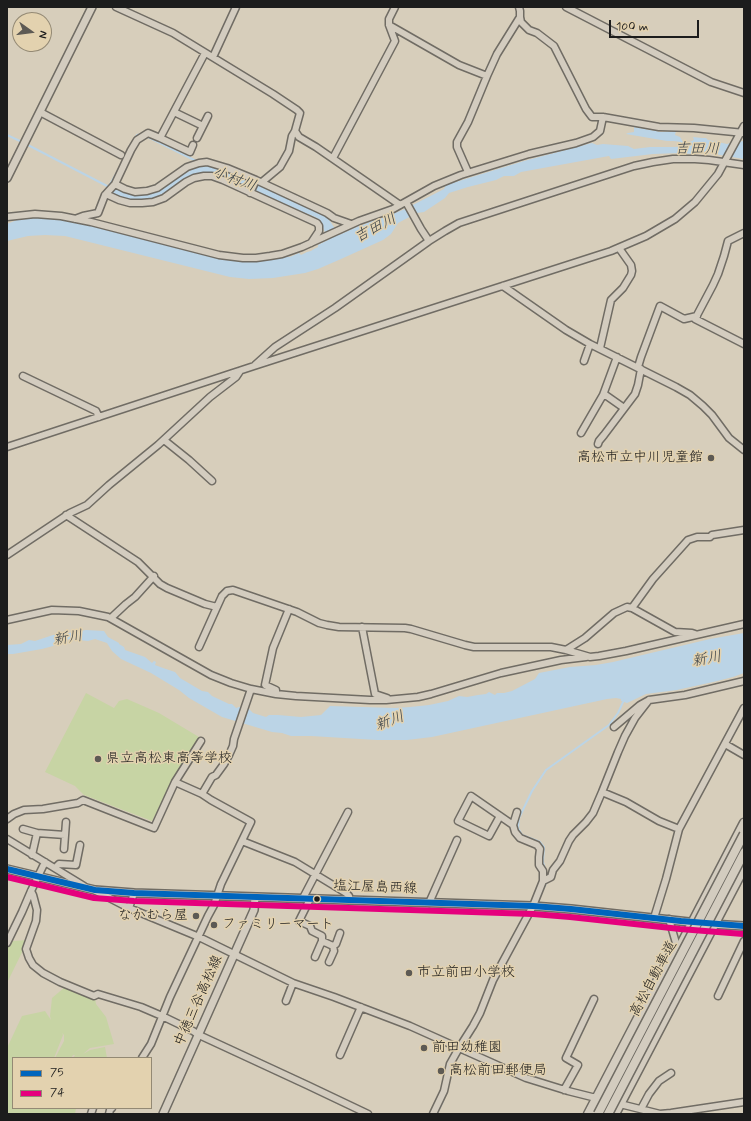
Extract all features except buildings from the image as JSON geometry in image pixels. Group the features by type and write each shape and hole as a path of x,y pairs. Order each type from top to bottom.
{"highway":[{"path":"594,1114 598,1098 693,922 744,823"},
{"name":"高松自動車道","path":"598,1114 744,834"},
{"name":"高松自動車道","path":"608,1114 744,853"},
{"path":"615,1114 744,868"},
{"path":"594,1114 621,1070"},
{"path":"611,1114 628,1076"}],"main road":[{"path":"7,178 92,7"},
{"name":"塩江屋島西線","path":"7,869 95,890 134,893 533,906 744,926"},
{"name":"中徳三谷高松線","path":"163,1114 254,910 255,897"}],"street":[{"path":"116,7 173,33 300,113 292,136 290,151 280,167 259,181 250,193"},
{"path":"213,57 236,7"},
{"path":"333,158 395,41 389,26 389,19 395,7"},
{"path":"7,447 611,251 646,236 675,219 695,202 709,187 726,162 742,132 659,127 603,117 592,117 586,109 554,46 537,33 529,30 521,22 518,7"},
{"path":"566,7 711,82 744,93"},
{"path":"468,172 457,147 457,142 468,122 497,54 520,17"},
{"path":"389,26 459,65 487,76"},
{"path":"160,138 205,53"},
{"path":"40,112 122,155"},
{"path":"174,112 203,126"},
{"path":"197,138 208,116"},
{"path":"7,217 35,214 75,219 203,252 230,257 256,258 270,256 293,251 324,238 359,221 403,204 444,182 468,172 593,137 600,131 603,117"},
{"path":"295,131 299,137 403,204 429,241"},
{"path":"75,219 98,213 106,194 114,185 137,140 148,133 190,152 193,145"},
{"path":"254,366 275,347 342,304 429,241 459,223 634,166 653,162 672,159 695,159 726,162 744,166"},
{"path":"114,185 135,192 147,191 157,188 187,167 207,162 227,168 259,181 327,213 349,226"},
{"path":"106,194 119,200 142,204 164,198 194,178 212,176 317,223 319,226 319,231 311,243"},
{"path":"744,233 728,241 718,274 695,319 744,344"},
{"path":"600,348 608,316 609,304 623,288 632,271 631,266 619,248"},
{"path":"503,286 566,330 590,344 690,395 712,415 729,438 744,450"},
{"path":"598,444 635,394 638,385 641,356 660,306 684,319 697,316"},
{"path":"584,361 590,344"},
{"path":"581,433 604,394 617,357"},
{"path":"7,555 66,515 87,505 236,377 240,371"},
{"path":"23,376 96,411 99,417"},
{"path":"604,394 624,408"},
{"path":"164,440 212,481"},
{"path":"66,515 138,562 154,576 160,584 205,604 217,607"},
{"path":"632,608 653,579 688,540 744,530"},
{"path":"111,618 135,597 154,576"},
{"path":"199,647 222,596 227,591 233,590 289,609 319,623 327,625 339,627 411,629 474,647 551,647 590,657"},
{"path":"566,650 585,638 614,614 627,607 632,608 675,632 692,633 697,635"},
{"path":"276,694 276,690 265,685 273,648 289,609"},
{"path":"7,620 52,610 79,611 98,614 111,618 211,675 231,683 276,694 349,699 392,699 431,694 500,673 561,660 599,656 626,651 744,624"},
{"path":"362,627 375,694 392,699"},
{"path":"614,727 644,702 649,700 685,695 744,681"},
{"path":"202,794 212,778 224,764 233,746 251,689"},
{"path":"543,881 551,877 553,870 560,861 569,841 593,813 625,736 635,718 649,700"},
{"path":"654,918 679,829 741,717 744,708"},
{"path":"7,819 24,810 43,809 78,803 83,800 154,828 175,782 201,740"},
{"path":"725,744 744,755"},
{"path":"143,1057 151,1044 170,998 214,905 221,884 251,822 202,794 175,782"},
{"path":"602,792 626,802 659,821 679,829"},
{"path":"500,816 489,836 458,821 471,796 500,816 513,825"},
{"path":"315,957 322,941 322,936 312,931 310,926 299,921 306,898 316,874 348,812"},
{"path":"433,1114 444,1091 450,1064 474,1026 493,980 533,906 543,881 543,871 539,865 540,849 537,845 520,838 515,832 513,825 518,812"},
{"path":"64,849 66,822"},
{"path":"23,829 65,835"},
{"path":"32,855 37,832"},
{"path":"7,839 87,888"},
{"path":"429,902 457,840"},
{"path":"242,841 295,862 346,893 349,896 349,900"},
{"path":"55,868 59,864 76,865 80,845"},
{"path":"7,943 45,862"},
{"path":"31,890 37,910 36,921 26,949 28,958 33,965 43,973 60,982 94,996 98,994 134,1005 162,1016 199,1035 307,1084 368,1114"},
{"path":"95,890 129,908 198,937 293,982 410,1026 526,1078 564,1090 661,1114 744,1102"},
{"path":"129,908 134,893"},
{"path":"587,1114 598,1098 676,943 669,920"},
{"path":"329,962 334,950 333,946 336,944 340,933"},
{"path":"322,941 333,946"},
{"path":"718,996 744,941"},
{"path":"286,1001 293,982"},
{"path":"564,1090 578,1065 566,1058 594,999"},
{"path":"340,1055 361,1007"},
{"path":"641,1109 659,1080 671,1074"}],"green space":[{"path":"86,693 114,708 119,701 127,699 159,713 199,737 175,777 152,821 84,795 75,786 45,772"},
{"path":"28,940 7,983 7,947 13,941"},
{"path":"65,987 95,998 96,1004 106,1017 114,1044 90,1048 83,1054 90,1050 105,1047 107,1057 74,1057 75,1055 73,1055 72,1057 56,1057 64,1041 64,1035 62,1033 63,1035 54,1057 12,1057 12,1109 76,1109 75,1114 7,1114 7,1048 22,1016 45,1011 51,1020 52,998"}],"water":[{"name":"吉田川","path":"634,127 661,132 676,131 675,135 680,137 683,142 687,143 694,140 693,137 706,138 708,140 727,144 744,141 744,159 720,155 708,151 694,154 653,154 611,159 609,156 521,172 514,176 504,176 496,180 449,193 445,198 424,212 417,213 398,223 391,234 383,240 341,259 305,273 273,278 249,279 230,277 65,236 28,236 7,241 7,224 17,220 48,218 84,223 222,258 240,260 272,259 285,256 290,257 299,253 301,255 311,251 318,247 318,245 328,240 320,220 214,173 207,172 186,177 166,192 151,199 133,200 121,197 111,192 106,187 108,185 132,194 148,195 160,190 195,168 205,166 215,167 322,214 328,218 339,235 405,209 444,189 446,185 524,161 592,143 597,145 628,146 634,149 650,147 677,147 680,145 681,142 626,134 634,132"},
{"name":"新川","path":"86,630 104,631 108,637 119,643 125,650 145,657 152,663 154,661 156,662 155,665 175,672 180,678 202,691 208,692 212,696 232,704 236,708 239,707 249,709 253,713 266,717 269,715 301,717 321,715 330,706 410,707 448,701 459,696 467,697 486,694 489,692 495,695 497,693 512,691 535,679 539,673 570,667 613,662 710,639 744,633 744,673 677,690 646,694 627,703 616,698 607,699 432,737 407,740 377,740 291,736 222,717 189,698 151,673 121,659 112,651 107,643 95,639 88,641 70,639 42,649 7,654 7,645 21,644 29,640 35,641 53,635"}],"waterway":[{"path":"129,147 137,135 142,134 196,161"},
{"name":"小村川","path":"7,135 22,142"},
{"name":"小村川","path":"26,144 109,187"},
{"path":"109,186 120,167"},
{"path":"547,877 543,862 544,847 540,842 522,835 518,828 519,818 532,791 546,770 609,725 618,713 624,700"},
{"path":"539,898 547,881"},
{"path":"437,1113 443,1101"}],"transit line":[{"name":"75","path":"7,869 95,890 134,893 533,906 744,926"},
{"name":"74","path":"7,877 94,898 134,901 533,914 743,934"}],"place":[{"name":"高松市立中川児童館","path":"711,458"},
{"name":"県立高松東高等学校","path":"98,759"},
{"name":"なかむら屋","path":"196,916"},
{"name":"ファミリーマート","path":"214,925"},
{"name":"市立前田小学校","path":"409,973"},
{"name":"前田幼稚園","path":"424,1048"},
{"name":"高松前田郵便局","path":"441,1071"}]}
